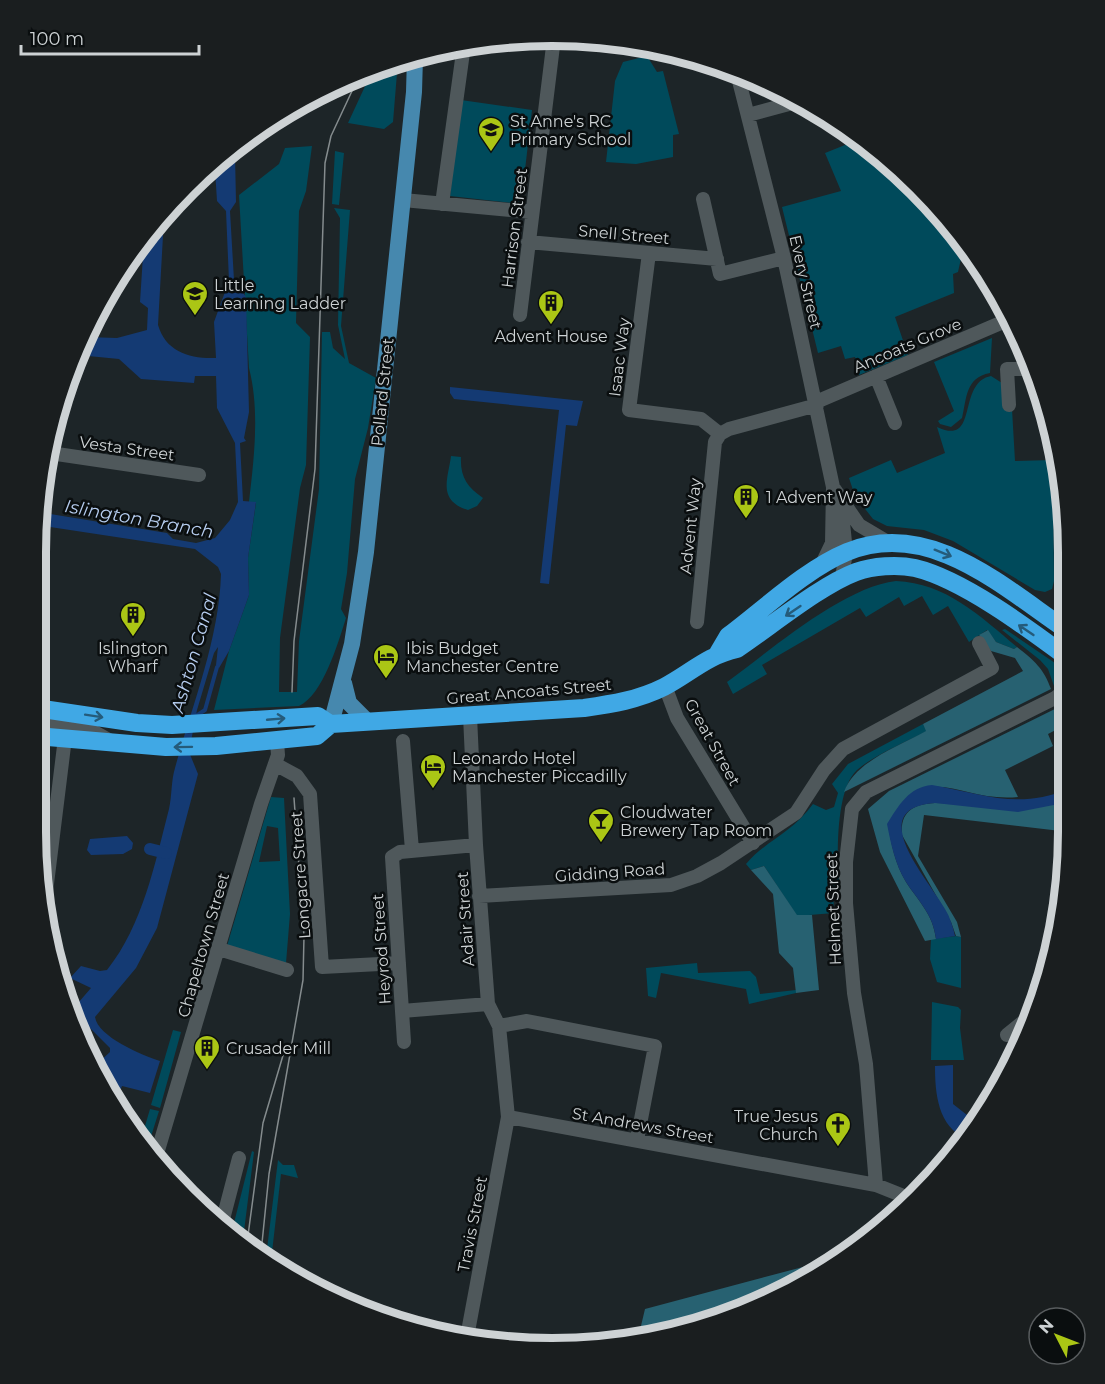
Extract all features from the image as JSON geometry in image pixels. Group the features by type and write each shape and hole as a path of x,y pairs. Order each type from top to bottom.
{"highway":[{"name":"Great Ancoats Street","path":"718,653 728,636 821,566 839,547 886,541 913,542 945,553 970,566 1058,624"},
{"path":"839,547 868,569"},
{"name":"Great Ancoats Street","path":"46,709 137,723 172,725 219,724 318,716 330,724 607,705 643,696 665,686 718,653 737,649 842,578 868,569 898,566 929,573 991,606 1058,650"},
{"name":"Great Ancoats Street","path":"46,737 150,746 216,746 277,742 318,736 330,724"}],"main road":[{"name":"Pollard Street","path":"330,724 352,644 366,552 382,381 403,200 414,66"},
{"path":"343,679 349,703 368,722"}],"street":[{"name":"Harrison Street","path":"520,315 553,46"},
{"path":"442,204 463,55"},
{"name":"Every Street","path":"739,82 784,258 837,493 842,578"},
{"path":"748,115 787,104"},
{"path":"703,199 720,274 784,258"},
{"path":"403,200 532,212"},
{"name":"Snell Street","path":"528,242 717,259"},
{"name":"Isaac Way","path":"649,254 629,410 701,419 720,434"},
{"name":"Ancoats Grove","path":"816,404 1002,322"},
{"path":"1009,405 1007,369 1024,369"},
{"path":"876,376 896,423"},
{"path":"720,434 729,429 816,404"},
{"name":"Advent Way","path":"697,622 716,442 720,434"},
{"name":"Vesta Street","path":"56,454 199,475"},
{"path":"837,493 859,525 886,541"},
{"name":"Gidding Road","path":"479,896 671,885 697,876 753,843 796,813 827,765 843,749 998,665 979,643"},
{"name":"Great Street","path":"665,686 677,718 753,843"},
{"name":"Helmet Street","path":"876,1185 867,1075 854,993 846,903 848,835 852,809 866,792 1058,696"},
{"name":"Adair Street","path":"470,716 479,896 488,1004 499,1026 508,1117"},
{"path":"46,725 91,730 113,743"},
{"path":"403,741 412,850 476,845"},
{"name":"Chapeltown Street","path":"158,1148 201,986 219,949 278,755 277,742"},
{"path":"49,871 64,746"},
{"name":"Longacre Street","path":"275,764 297,776 310,794 322,967 399,963"},
{"name":"Heyrod Street","path":"404,1042 391,861 393,855 412,850"},
{"path":"219,949 287,970"},
{"path":"402,1011 488,1004"},
{"path":"499,1026 527,1021 655,1046 637,1140"},
{"name":"St Andrews Street","path":"508,1117 876,1185 903,1196"},
{"name":"Travis Street","path":"468,1330 508,1117"},
{"path":"224,1216 239,1158"}],"shaded area":[{"path":"647,56 657,72 663,71 679,134 673,135 673,157 636,164 606,162 615,81 623,62"},
{"path":"397,71 393,122 384,129 348,123 367,82"},
{"path":"461,100 532,110 521,204 450,196"},
{"path":"850,143 861,151 910,195 962,255 958,272 953,274 954,293 895,317 908,355 859,375 855,357 845,359 841,346 818,353 782,207 841,191 825,153"},
{"path":"312,146 306,191 299,211 296,323 310,337 306,465 300,488 280,638 279,692 297,692 299,641 319,489 322,332 330,332 333,348 345,359 338,325 340,218 334,208 350,210 341,326 349,363 376,378 368,428 355,479 347,573 341,609 346,618 322,680 308,700 299,706 214,710 229,651 249,595 248,558 256,503 249,502 255,418 249,368 239,195 279,164 285,148"},
{"path":"335,151 344,153 339,205 332,204"},
{"path":"992,338 990,373 976,379 971,384 962,418 951,427 940,424 938,421 954,411 934,362"},
{"path":"991,376 1002,383 1003,409 1012,409 1015,461 1050,460 1053,481 1054,581 1052,589 1045,592 1035,590 953,541 924,530 887,526 873,519 855,496 849,478 891,460 897,473 945,453 937,427 950,431 959,428 964,421 974,390 980,381"},
{"path":"451,456 461,457 463,476 473,490 483,498 477,506 468,510 458,506 448,495 447,481"},
{"path":"896,581 914,583 947,595 976,613 1017,647 1014,649 996,642 987,630 969,642 948,606 933,615 922,596 904,606 899,597 866,617 860,608 762,665 767,674 733,694 727,682 808,622 853,595"},
{"path":"1005,629 1055,663 1058,669 1058,680 1054,686 1048,669 1040,660 1002,630"},
{"path":"988,630 996,642 1014,649 1017,647 1033,661 1042,670 1051,689 844,792 850,781 867,763 926,731 923,724 1023,671 1015,658 991,651 979,635"},
{"path":"1058,707 1058,729 1048,734 1053,746 1005,770 1018,797 997,797 945,787 931,787 917,792 903,804 888,824 899,868 929,915 936,939 925,941 880,852 868,809 889,791"},
{"path":"923,724 927,731 872,759 857,770 850,780 841,808 839,887 833,888 834,913 797,916 764,866 751,870 746,864 753,856 788,830 813,804 826,810 834,807 838,793 832,784 848,764"},
{"path":"271,797 284,798 290,914 286,963 227,946","holes":["267,826 278,828 280,861 259,862"]},
{"path":"935,803 1058,805 1058,831 924,815 918,856 957,922 961,937 956,936 951,922 902,835 903,820 910,811 920,805"},
{"path":"764,866 797,915 812,915 819,990 796,993 793,968 779,953 773,894 751,870"},
{"path":"961,937 961,988 937,982 930,959 931,939"},
{"path":"697,963 698,973 750,971 756,977 760,994 796,990 796,993 749,1004 746,989 661,973 656,998 648,996 646,968"},
{"path":"932,1002 958,1007 961,1010 960,1028 964,1060 931,1060"},
{"path":"173,1030 181,1032 160,1108 151,1105"},
{"path":"150,1109 159,1111 150,1139 140,1125 145,1126"},
{"path":"252,1151 254,1152 244,1233 234,1224"},
{"path":"278,1160 283,1165 294,1165 298,1178 281,1174 272,1253 267,1249"},
{"path":"814,1264 776,1285 730,1305 640,1330 645,1309"}],"water":[{"path":"235,158 236,202 230,211 234,280 246,297 249,412 244,438 246,441 240,443 243,501 256,502 248,558 249,595 229,651 219,668 216,665 218,647 214,653 197,710 189,752 198,774 157,928 136,968 95,1017 98,1024 112,1038 132,1050 160,1061 150,1093 122,1086 119,1093 102,1060 110,1052 110,1048 85,1025 77,1004 91,988 70,978 81,966 100,971 107,970 139,914 169,809 174,773 210,648 221,574 218,567 195,549 48,527 48,514 167,533 173,539 196,543 215,538 230,520 238,502 235,443 217,408 216,376 195,376 194,383 141,379 119,359 86,356 95,337 117,338 147,330 148,308 140,302 143,255 163,229 158,325 167,342 180,352 197,357 216,358 214,322 229,281 226,211 217,201 215,175"},
{"path":"450,387 583,401 577,426 566,425 549,584 540,583 559,410 454,399 450,393"},
{"path":"932,785 984,796 1017,799 1058,792 1058,804 1018,812 935,803 914,808 904,818 902,831 907,847 947,912 955,936 936,939 929,915 899,868 887,824 905,798 924,786"},
{"path":"127,836 133,843 132,849 123,854 91,855 87,850 90,839"},
{"path":"953,1065 953,1104 970,1117 958,1134 949,1126 940,1108 935,1066"}],"waterway":[{"name":"Ashton Canal","path":"196,716 205,710 217,667"},
{"path":"150,849 166,853"}],"tram line":[{"path":"292,692 294,641 315,469 325,163 331,136 354,88"},
{"path":"262,1245 269,1174 303,980 304,936 294,798"},
{"path":"248,1236 263,1123 284,1052"}],"place":[{"name":"St Anne's RC Primary School","path":"491,153"},
{"name":"Little Learning Ladder","path":"195,317"},
{"name":"Advent House","path":"551,326"},
{"name":"1 Advent Way","path":"746,520"},
{"name":"Islington Wharf","path":"133,638"},
{"name":"Ibis Budget Manchester Centre","path":"386,680"},
{"name":"Leonardo Hotel Manchester Piccadilly","path":"433,790"},
{"name":"Cloudwater Brewery Tap Room","path":"601,844"},
{"name":"Crusader Mill","path":"207,1071"},
{"name":"True Jesus Church","path":"838,1148"}],"water label":[{"name":"Islington Branch","path":"139,519"}]}
